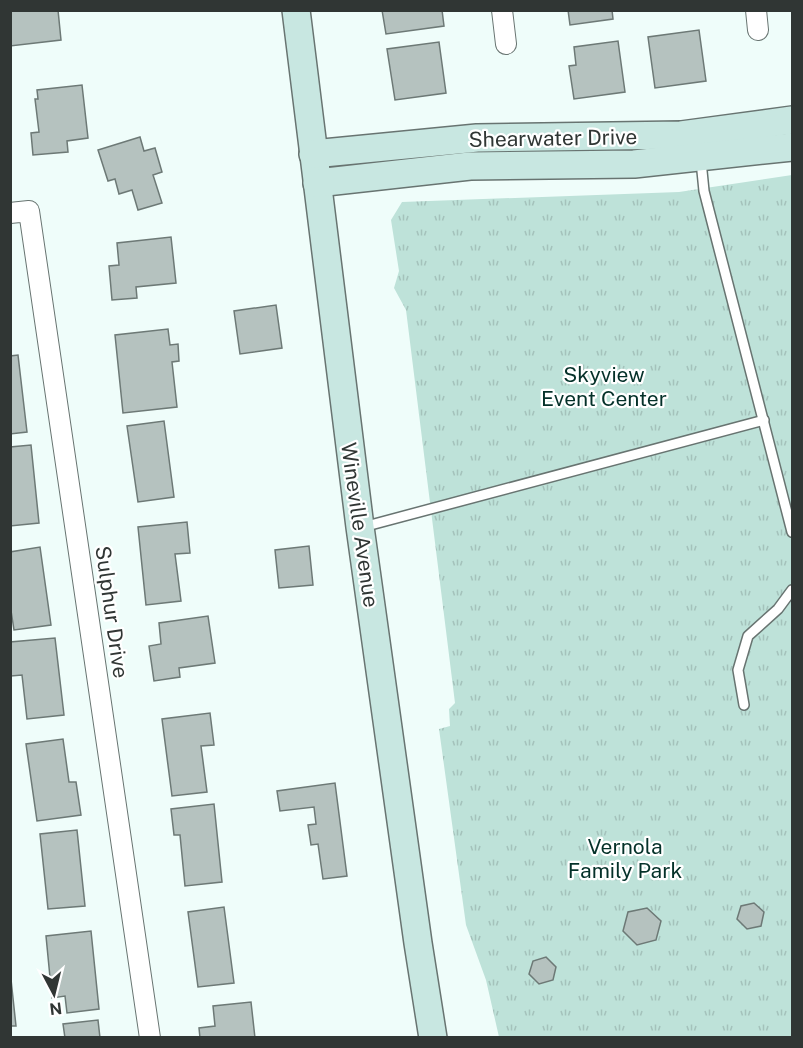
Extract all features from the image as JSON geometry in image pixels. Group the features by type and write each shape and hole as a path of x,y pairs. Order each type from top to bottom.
{"main road":[{"name":"Wineville Avenue","path":"296,10 360,527 414,921 433,1038"},
{"name":"Shearwater Drive","path":"313,154 477,138 681,135 792,120"},
{"name":"Shearwater Drive","path":"317,183 470,166 634,165 792,147"}],"street":[{"path":"502,10 506,44"},
{"path":"756,10 758,30"},
{"name":"Sulphur Drive","path":"10,213 29,211 150,1038"}],"lane":[{"path":"700,158 704,191 792,532"},
{"path":"360,527 764,420"},
{"path":"744,705 738,670 748,636 778,609 792,590"}],"green space":[{"name":"Skyview Event Center","path":"792,175 792,1037 499,1037 486,980 466,925 439,729 450,726 449,709 455,703 406,310 394,288 399,271 391,220 402,202 679,192"}],"building":[{"path":"10,10 58,10 61,40 10,46"},
{"path":"382,10 442,10 444,26 386,34"},
{"path":"568,10 612,10 613,19 570,25"},
{"path":"699,30 706,81 655,88 648,37"},
{"path":"618,41 625,92 574,99 569,66 576,65 574,47"},
{"path":"439,42 446,93 395,100 387,49"},
{"path":"82,85 88,138 67,141 68,152 33,155 31,133 39,132 35,99 38,99 37,90"},
{"path":"140,137 144,151 155,148 162,172 153,175 162,203 138,210 132,190 119,194 115,179 108,181 98,150"},
{"path":"171,237 176,283 136,287 137,298 112,300 109,266 119,265 117,243"},
{"path":"276,305 282,348 240,354 234,311"},
{"path":"168,329 170,345 178,344 179,361 172,362 177,407 123,413 115,335"},
{"path":"18,355 27,432 10,434 10,356"},
{"path":"164,421 174,497 138,502 127,426"},
{"path":"31,445 39,523 10,526 10,447"},
{"path":"187,522 190,553 175,554 181,601 146,605 138,527"},
{"path":"309,546 313,585 279,588 275,550"},
{"path":"40,547 51,625 14,630 10,604 10,552"},
{"path":"208,616 215,663 179,668 180,677 154,681 149,646 161,644 159,623"},
{"path":"55,638 64,715 27,719 22,675 11,676 10,642"},
{"path":"210,713 214,745 201,746 207,792 172,796 162,719"},
{"path":"63,739 69,782 76,782 81,815 37,821 26,744"},
{"path":"335,783 347,876 323,879 318,844 311,845 308,825 316,824 314,807 280,811 277,791"},
{"path":"214,804 222,882 185,886 180,835 174,835 171,809"},
{"path":"77,830 85,906 48,909 40,834"},
{"path":"754,903 764,912 761,926 747,929 737,919 741,906"},
{"path":"224,907 234,983 198,987 188,912"},
{"path":"647,908 661,921 656,940 637,945 623,931 628,912"},
{"path":"91,931 99,1009 67,1013 65,996 52,998 46,936"},
{"path":"546,957 556,967 553,980 539,984 529,974 533,961"},
{"path":"10,970 16,1026 10,1026"},
{"path":"251,1002 255,1038 200,1038 199,1028 215,1026 213,1006"},
{"path":"98,1020 100,1038 65,1038 63,1024"}],"park label":[{"name":"Vernola Family Park","path":"625,858"}]}
